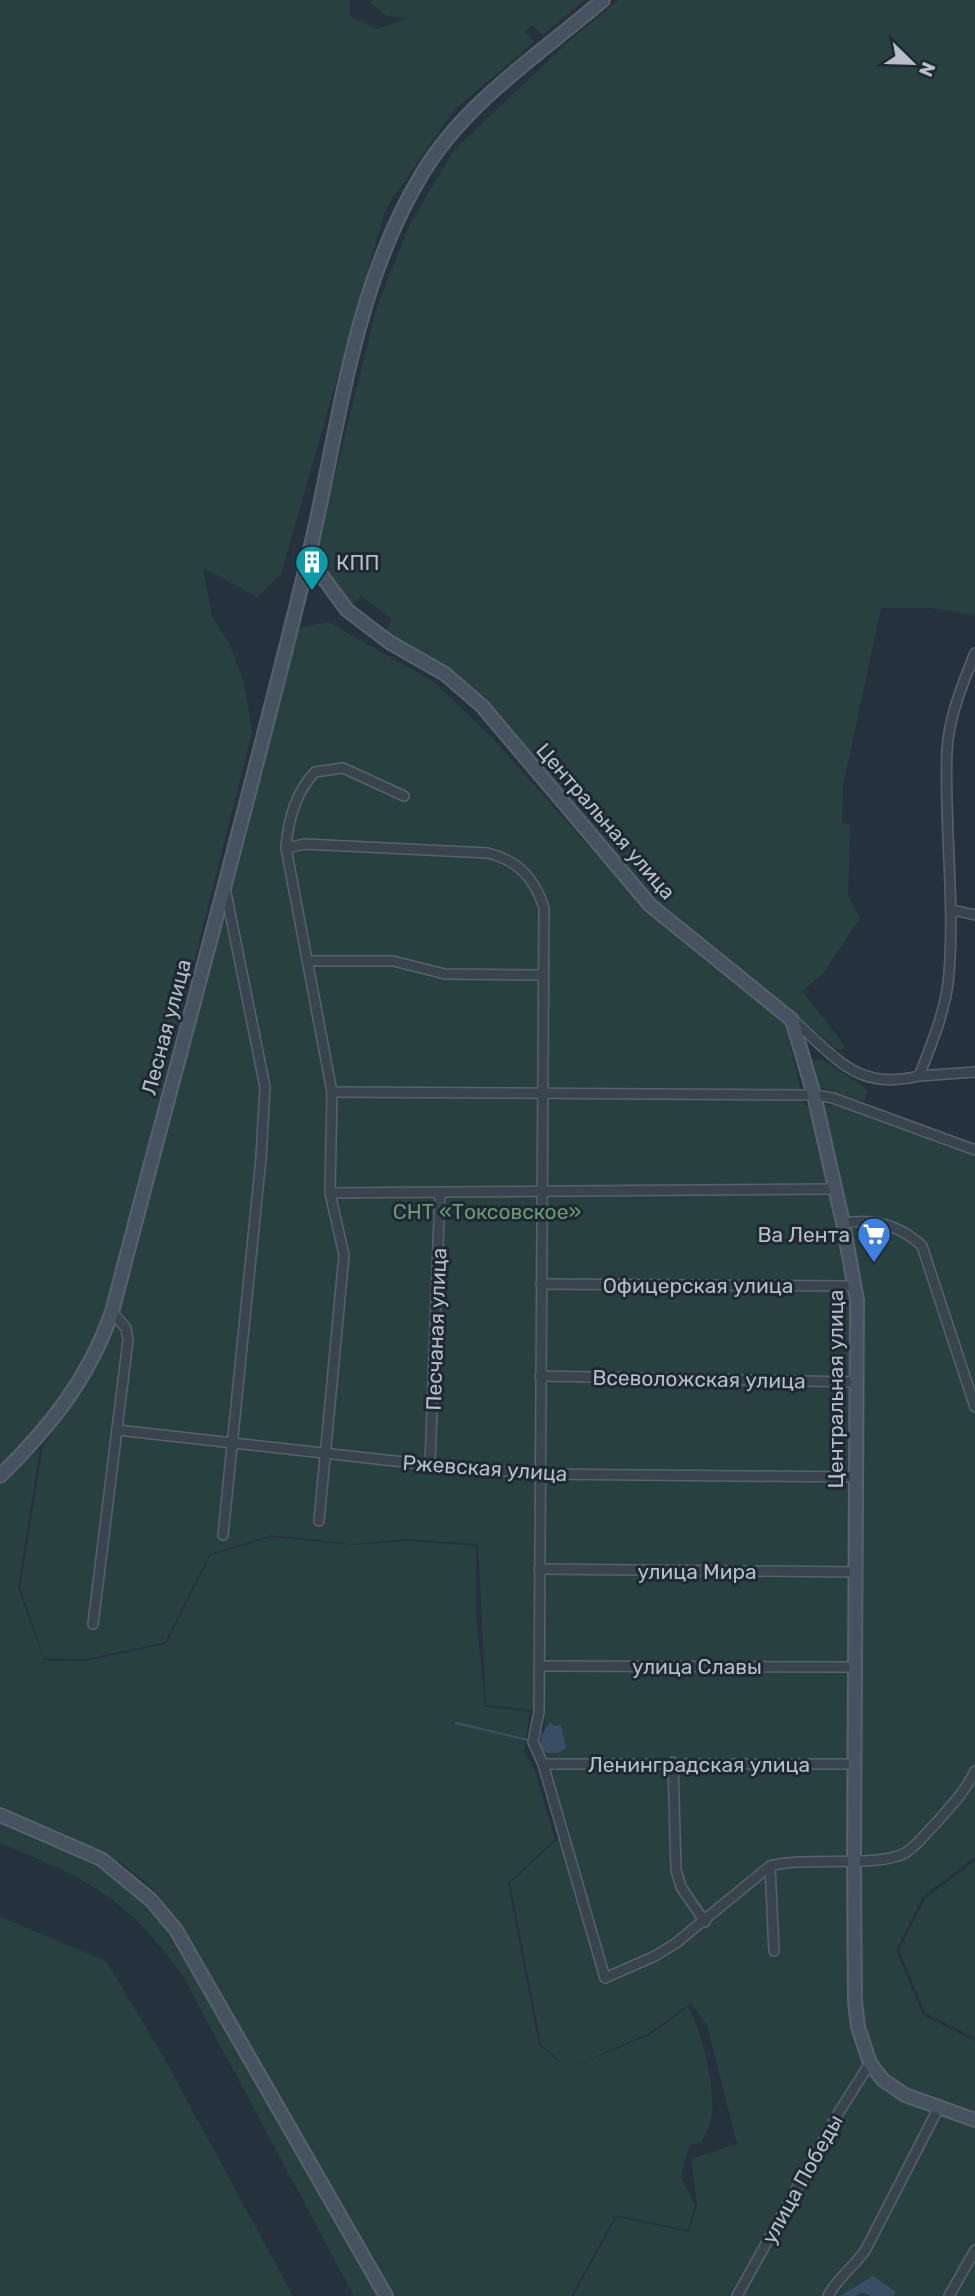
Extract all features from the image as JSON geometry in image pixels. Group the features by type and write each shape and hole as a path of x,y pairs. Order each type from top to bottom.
{"street":[{"name":"Лесная улица","path":"0,1476 62,1409 100,1346 112,1312 308,557 336,426 373,282 394,225 423,172 460,123 603,0"},
{"name":"Центральная улица","path":"308,557 347,610 388,642 445,674 482,706 650,905 792,1020 814,1095 855,1286 857,1382 854,1860 855,2001 858,2027 870,2063 883,2080 905,2095 975,2120"},
{"path":"919,1076 940,1023 949,977 952,910 947,748 957,698 975,654"},
{"path":"319,1521 345,1273 344,1255 330,1193 332,1092 286,848 303,784 315,772 344,768 404,796"},
{"path":"286,848 305,844 488,853 507,858 520,867 538,888 544,908 539,1712 533,1742 543,1764 605,1978 655,1956 705,1922 770,1866 784,1862 854,1860 903,1854 967,1788 975,1771"},
{"path":"223,1535 261,1157 265,1087 224,884"},
{"path":"952,910 975,915"},
{"path":"307,961 393,961 445,974 543,975"},
{"path":"792,1020 866,1078 891,1082 919,1076 975,1072"},
{"path":"332,1092 814,1095 833,1098 975,1150"},
{"path":"330,1193 835,1189"},
{"name":"Песчаная улица","path":"430,1465 440,1192"},
{"path":"843,1223 875,1222 895,1227 909,1234 922,1246 975,1407"},
{"name":"Офицерская улица","path":"541,1284 855,1286"},
{"path":"93,1624 128,1340 126,1328 112,1312"},
{"name":"Всеволожская улица","path":"540,1376 857,1382"},
{"name":"Ржевская улица","path":"117,1430 430,1465 540,1474 855,1477"},
{"name":"улица Мира","path":"539,1570 855,1572"},
{"name":"улица Славы","path":"539,1666 855,1667"},
{"path":"673,1762 676,1870 681,1887 705,1922"},
{"name":"Ленинградская улица","path":"543,1764 673,1762 855,1765"},
{"path":"0,1815 101,1859 151,1900 176,1930 386,2296"},
{"path":"770,1866 774,1951"},
{"name":"улица Победы","path":"737,2296 839,2112 870,2063"},
{"path":"828,2296 834,2284 855,2266 866,2249 938,2109"},
{"path":"949,2296 975,2250"}],"green space":[{"path":"0,0 350,0 350,16 377,29 409,18 387,16 370,3 372,0 585,0 543,35 531,25 525,32 534,42 453,111 386,208 281,574 258,597 203,568 212,616 229,643 244,682 252,733 106,1309 86,1354 49,1414 0,1468"},
{"path":"618,0 975,0 975,615 930,608 881,608 843,786 842,822 850,824 848,895 860,918 822,975 802,991 846,1047 839,1051 640,885 484,700 449,669 402,643 386,630 392,619 361,596 352,607 337,591 316,550 377,306 410,224 454,150 566,44"},
{"name":"СНТ «Токсовское»","path":"328,622 434,682 492,738 630,892 777,1013 786,1026 804,1105 835,1105 975,1157 975,1857 923,1896 896,1950 923,2015 975,2041 975,2296 573,2296 617,2217 689,2232 697,2204 691,2159 737,2144 707,2025 691,2003 647,2034 567,2069 648,2036 688,2007 707,2062 712,2108 711,2120 702,2141 689,2146 681,2177 695,2205 688,2230 616,2215 571,2296 394,2296 202,1959 158,1894 125,1865 0,1808 0,1484 40,1448 18,1588 44,1660 86,1661 166,1644 211,1555 272,1537 353,1545 408,1541 476,1546 476,1612 485,1707 530,1712 524,1751 535,1771 555,1839 508,1883 539,2045 565,2066 541,2044 510,1883 569,1829 543,1752 545,1711 486,1705 478,1544 407,1539 353,1544 272,1535 210,1554 165,1642 86,1659 44,1658 20,1587 43,1447 98,1358 296,629"},
{"path":"822,1059 868,1090 864,1101 814,1086 809,1061"},
{"path":"0,1824 99,1867 131,1889 163,1926 291,2140 377,2296 354,2296 183,1976 162,1949 123,1908 103,1893 57,1868 0,1843"},
{"path":"975,1861 975,2038 925,2013 899,1950 925,1899"},
{"path":"0,1917 106,1961 163,2056 293,2296 0,2296"}],"water":[{"path":"550,1722 554,1726 561,1725 566,1748 558,1753 547,1753 541,1748 541,1736"},
{"path":"873,2276 896,2292 893,2296 871,2296 861,2292 856,2296 840,2296"}],"waterway":[{"path":"456,1723 541,1743"}],"place":[{"name":"КПП","path":"312,592"},
{"name":"Ва Лента","path":"874,1264"}]}
